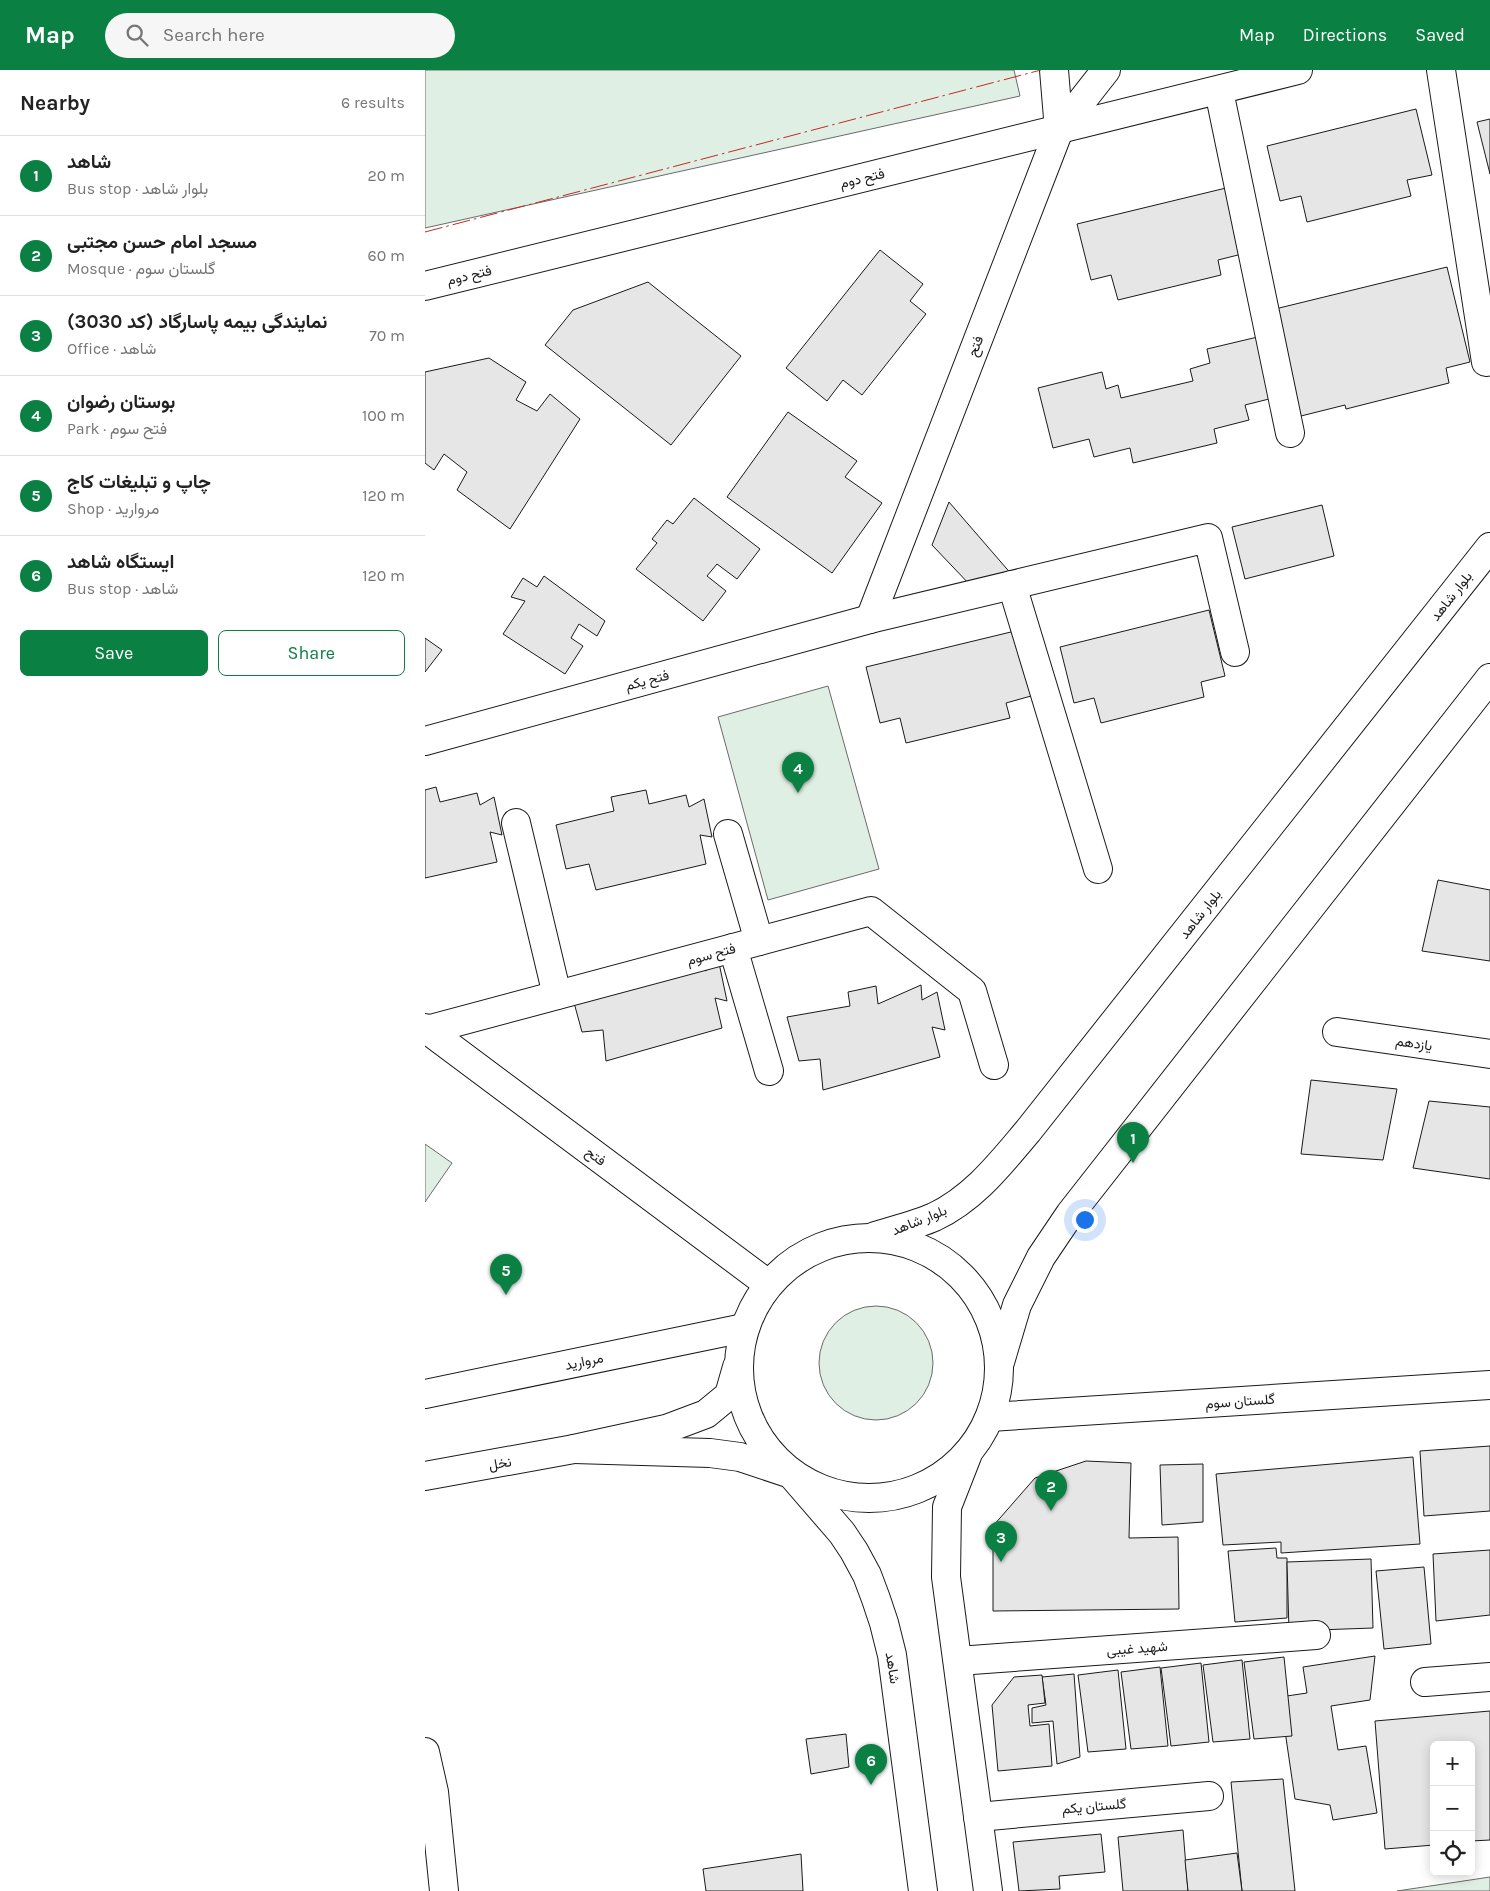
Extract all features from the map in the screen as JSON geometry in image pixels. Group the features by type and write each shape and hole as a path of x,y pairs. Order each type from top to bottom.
{"street":[{"name":"فتح","path":"870,619 1059,130 1054,70"},
{"path":"1059,130 1106,70"},
{"name":"فتح دوم","path":"425,286 1298,70"},
{"path":"1441,70 1487,362"},
{"path":"1219,91 1290,433"},
{"name":"فتح یکم","path":"425,741 870,619 1207,538 1235,652"},
{"name":"بلوار شاهد","path":"875,1236 933,1217 958,1203 981,1185 1041,1116 1490,547"},
{"path":"1012,586 1097,870"},
{"path":"575,1449 710,1453 740,1457 791,1474 811,1486 843,1496 878,1499 911,1492 942,1476 968,1453 981,1436 990,1417 999,1380 1000,1362 1017,1305 1041,1257 1070,1214 1490,678"},
{"path":"517,823 557,995"},
{"path":"728,834 759,941"},
{"name":"فتح سوم","path":"426,1029 871,912 972,991 994,1065"},
{"path":"733,948 769,1071"},
{"name":"فتح","path":"426,1029 768,1284"},
{"name":"یازدهم","path":"1337,1032 1490,1054"},
{"path":"575,1449 666,1430 706,1414 729,1396 737,1367 743,1328 754,1305 768,1284 798,1257 835,1241 875,1236 913,1244 947,1262 974,1290 993,1324 1000,1362"},
{"name":"مروارید","path":"425,1394 743,1328"},
{"path":"737,1367 743,1408 762,1444 791,1474"},
{"name":"گلستان سوم","path":"990,1417 1490,1385"},
{"name":"نخل","path":"425,1476 575,1449"},
{"path":"968,1453 947,1507 946,1577 988,1891"},
{"name":"شاهد","path":"791,1474 842,1533 854,1552 867,1575 884,1623 892,1655 923,1891"},
{"name":"شهید غیبی","path":"958,1661 1316,1635"},
{"path":"1425,1682 1490,1677"},
{"path":"425,1752 434,1792 444,1891"},
{"name":"گلستان یکم","path":"978,1817 1209,1796"}],"green space":[{"path":"425,70 1014,70 1020,96 425,228"},
{"path":"828,686 879,869 768,900 718,717"},
{"path":"425,1144 452,1163 425,1202"},
{"path":"876,1306 898,1310 917,1322 929,1341 933,1363 929,1385 917,1404 898,1416 876,1420 854,1416 835,1404 823,1385 819,1363 823,1341 835,1322 854,1310"},
{"path":"1490,1877 1490,1891 1397,1891"}],"building":[{"path":"1416,109 1432,175 1407,180 1411,196 1307,222 1301,196 1280,201 1267,146"},
{"path":"1490,119 1490,174 1477,122"},
{"path":"1226,188 1242,254 1218,260 1221,275 1118,300 1111,275 1091,280 1077,224"},
{"path":"880,250 923,284 910,301 926,314 862,395 843,380 827,401 786,368"},
{"path":"1447,267 1470,362 1446,368 1449,383 1346,409 1345,405 1297,417 1271,310"},
{"path":"648,282 741,356 671,445 545,345 573,310"},
{"path":"1266,335 1281,396 1245,405 1249,420 1214,429 1217,443 1133,463 1130,448 1094,457 1089,439 1053,448 1038,388 1102,372 1106,389 1118,385 1121,398 1193,381 1190,369 1210,363 1207,349"},
{"path":"489,358 526,382 516,400 537,411 550,394 580,419 510,529 457,490 467,472 444,454 434,470 425,463 425,372"},
{"path":"788,412 857,461 845,477 882,503 832,573 727,497"},
{"path":"694,498 760,549 737,579 717,564 707,576 726,591 703,621 636,569 657,543 652,539 667,520 673,524"},
{"path":"949,502 1013,576 972,587 932,545"},
{"path":"1322,505 1334,556 1245,579 1232,527"},
{"path":"544,576 605,621 597,636 579,624 571,638 583,646 565,674 503,634 525,601 511,597 523,578 537,587"},
{"path":"1209,610 1225,676 1201,682 1204,697 1101,723 1094,698 1074,703 1060,647"},
{"path":"1015,631 1031,696 1006,703 1010,718 906,743 900,718 880,723 866,667"},
{"path":"425,638 442,650 425,672"},
{"path":"436,787 440,802 477,793 480,805 494,797 502,835 490,832 497,862 425,878 425,790"},
{"path":"646,790 649,804 686,795 689,807 704,799 712,837 700,835 706,864 596,890 589,864 566,869 556,825 614,811 611,797"},
{"path":"1438,880 1490,890 1490,961 1422,951"},
{"path":"704,956 705,971 719,963 727,1001 715,998 722,1028 606,1061 603,1030 582,1032 570,988"},
{"path":"921,985 922,1000 937,992 945,1030 932,1027 940,1057 823,1090 820,1059 799,1061 787,1017 850,1006 848,992 876,986 878,1004"},
{"path":"1311,1080 1397,1089 1383,1160 1301,1154"},
{"path":"1429,1101 1490,1107 1490,1179 1413,1168"},
{"path":"1490,1446 1490,1511 1424,1516 1420,1451"},
{"path":"1413,1457 1420,1544 1281,1553 1281,1542 1223,1545 1216,1474"},
{"path":"1086,1461 1131,1463 1129,1538 1178,1537 1179,1609 993,1611 993,1526 1035,1478"},
{"path":"1203,1464 1203,1522 1162,1525 1160,1465"},
{"path":"1276,1548 1277,1558 1287,1558 1287,1618 1235,1622 1228,1551"},
{"path":"1490,1550 1490,1615 1436,1621 1433,1554"},
{"path":"1371,1559 1373,1628 1289,1631 1287,1562"},
{"path":"1424,1567 1431,1644 1384,1649 1376,1571"},
{"path":"1375,1656 1370,1700 1331,1706 1338,1750 1366,1746 1377,1813 1333,1820 1330,1805 1295,1799 1280,1697 1307,1693 1303,1667"},
{"path":"1284,1657 1292,1736 1254,1739 1244,1662"},
{"path":"1242,1660 1250,1739 1213,1742 1203,1665"},
{"path":"1201,1663 1209,1742 1171,1746 1161,1668"},
{"path":"1160,1667 1168,1746 1131,1749 1121,1672"},
{"path":"1118,1670 1126,1749 1088,1752 1078,1675"},
{"path":"1074,1674 1080,1757 1057,1764 1053,1721 1032,1723 1032,1708 1046,1705 1042,1677"},
{"path":"1042,1675 1045,1703 1028,1705 1030,1726 1049,1724 1052,1766 998,1771 992,1705 1014,1677"},
{"path":"1490,1711 1490,1840 1475,1841 1475,1741 1430,1741 1430,1845 1385,1849 1375,1721"},
{"path":"846,1734 849,1767 811,1774 806,1739"},
{"path":"1283,1779 1295,1891 1242,1891 1231,1782"},
{"path":"1183,1830 1188,1891 1123,1891 1118,1837"},
{"path":"1101,1834 1105,1872 1059,1876 1060,1889 1019,1891 1013,1842"},
{"path":"1237,1853 1242,1891 1188,1891 1185,1860"},
{"path":"801,1854 803,1891 706,1891 703,1869"}],"power":[{"path":"425,232 1041,70"}],"place":[{"name":"بوستان رضوان","path":"798,793"},
{"name":"شاهد","path":"1133,1163"},
{"name":"چاپ و تبلیغات کاج","path":"506,1295"},
{"name":"مسجد امام حسن مجتبی","path":"1051,1511"},
{"name":"نمایندگی بیمه پاسارگاد (کد 3030)","path":"1001,1562"},
{"name":"ایستگاه شاهد","path":"871,1785"}]}
